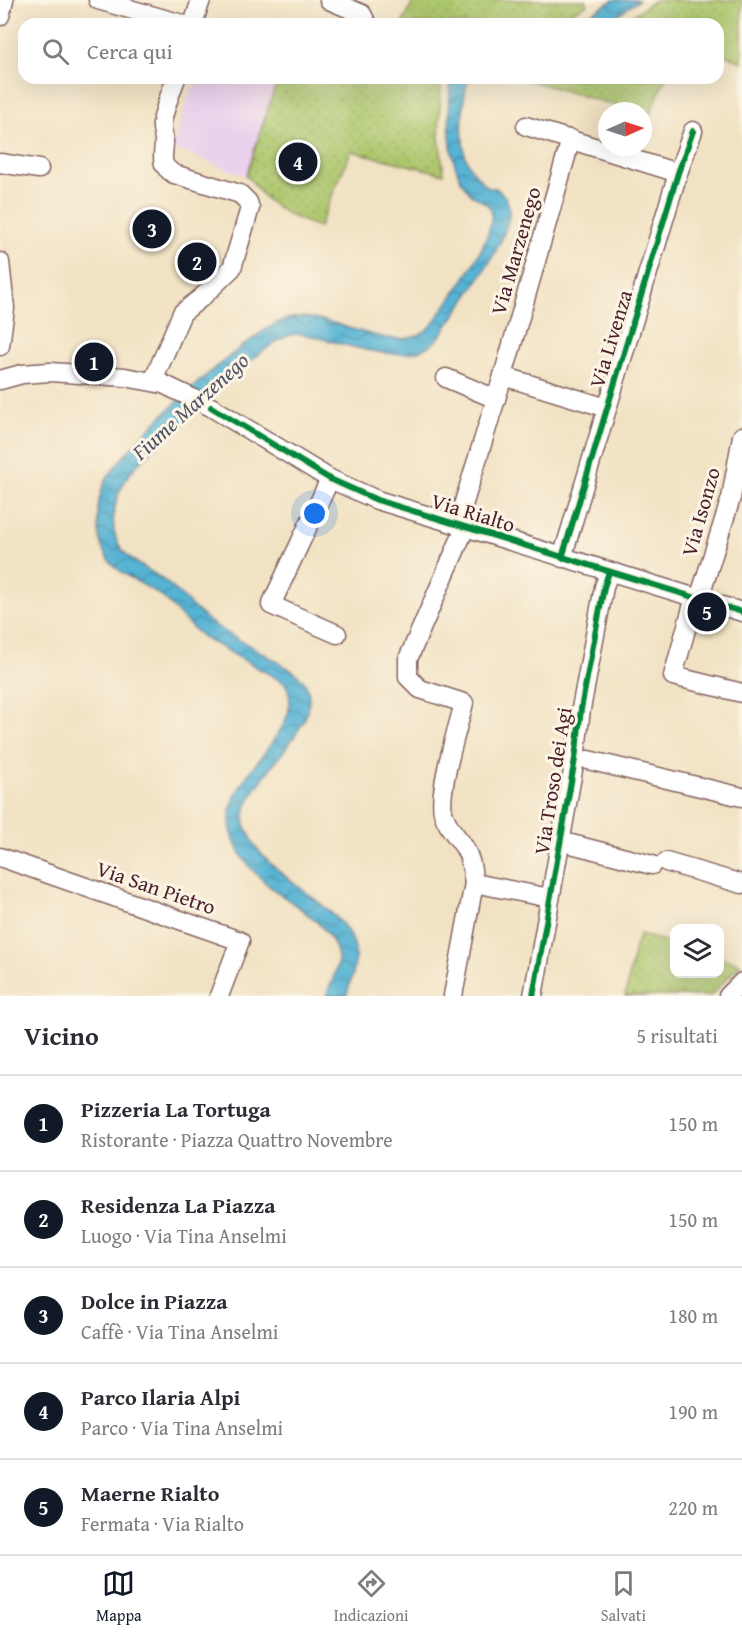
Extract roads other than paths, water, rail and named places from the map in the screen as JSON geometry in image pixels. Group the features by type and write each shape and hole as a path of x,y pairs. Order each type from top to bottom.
{"street":[{"path":"0,16 4,0"},
{"path":"98,0 161,18"},
{"path":"195,18 201,0"},
{"path":"329,0 362,14 364,18"},
{"path":"153,381 182,313 232,268 250,208 248,202 240,194 174,174 169,170 162,156 164,141 161,125 174,84"},
{"path":"526,126 678,173"},
{"name":"Via Livenza","path":"562,558 678,173 693,131"},
{"name":"Via Marzenego","path":"461,527 571,139"},
{"path":"0,163 39,169"},
{"path":"0,262 5,308 0,347 4,379"},
{"name":"Via Rialto","path":"4,379 22,374 50,372 153,381 180,391 211,407 330,479 377,500 742,612"},
{"path":"503,376 607,408"},
{"path":"446,378 496,399"},
{"name":"Via Isonzo","path":"697,598 731,498 742,436"},
{"path":"330,479 271,605 337,634"},
{"name":"Via Rialto","path":"461,527 408,659 408,677 420,690 464,703 442,791 442,812 452,833 464,848 472,866 474,883"},
{"name":"Via Troso dei Agi","path":"533,996 575,759 580,709 609,572"},
{"path":"697,598 673,676 742,693"},
{"path":"588,760 742,798"},
{"name":"Via Troso dei Agi","path":"560,841 742,884"},
{"name":"Via San Pietro","path":"0,857 240,941 219,996"},
{"path":"453,996 474,883 550,898"},
{"path":"728,996 742,982"}],"water":[{"path":"613,0 639,0 614,18 582,18"},
{"name":"Fiume Marzenego","path":"451,84 468,84 463,118 466,158 489,188 496,188 502,193 509,206 503,237 470,293 438,339 426,348 398,354 366,350 303,335 291,335 280,340 238,372 144,458 125,480 114,511 114,532 127,555 168,583 213,624 289,668 303,680 309,697 306,716 296,734 255,791 246,808 245,825 262,854 326,908 340,921 350,935 355,950 355,962 346,996 326,996 338,957 329,935 310,916 269,886 258,875 242,856 232,834 230,813 236,793 286,720 290,702 285,683 203,637 161,596 115,567 101,545 98,529 99,504 102,489 112,471 155,423 241,347 284,320 301,317 320,320 380,337 399,339 417,336 432,325 480,253 491,222 491,209 469,192 456,168 450,137"}],"place":[{"name":"Parco Ilaria Alpi","path":"298,162"},
{"name":"Dolce in Piazza","path":"152,229"},
{"name":"Residenza La Piazza","path":"197,262"},
{"name":"Pizzeria La Tortuga","path":"94,362"},
{"name":"Maerne Rialto","path":"707,612"}]}
